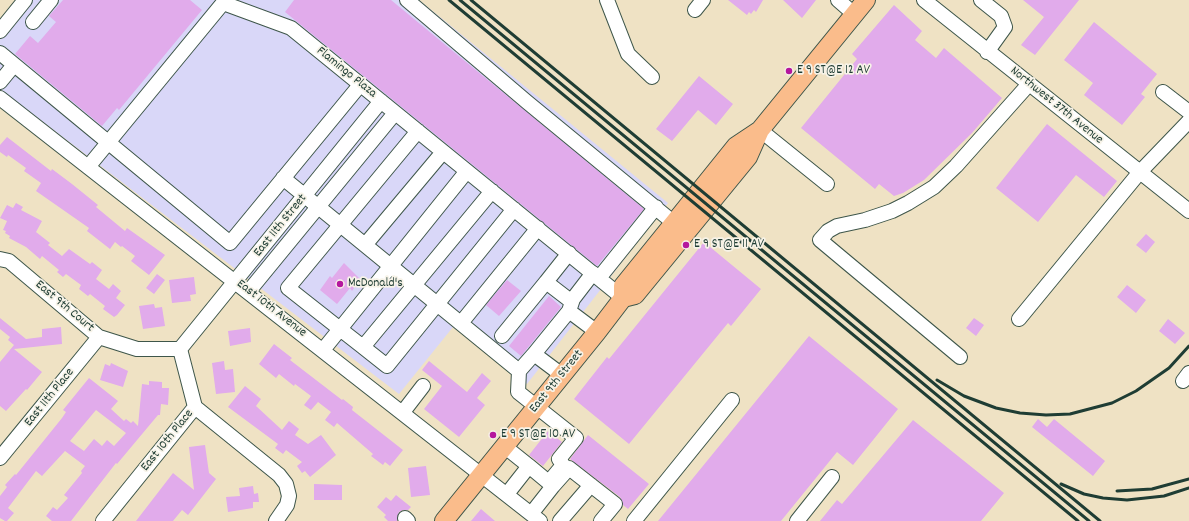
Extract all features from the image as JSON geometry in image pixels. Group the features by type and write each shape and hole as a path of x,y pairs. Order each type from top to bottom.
{"main road":[{"path":"706,196 748,156 760,130 866,0"},
{"name":"East 9th Street","path":"444,521 623,298 623,286 674,223 706,196"},
{"name":"East 9th Street","path":"623,298 635,295 706,196"}],"street":[{"path":"0,31 21,4 36,25 52,0"},
{"path":"408,0 527,102 674,223"},
{"path":"607,0 628,54 652,77"},
{"path":"838,0 854,14"},
{"name":"Northwest 37th Avenue","path":"924,0 987,52 1189,211"},
{"path":"981,0 1001,16 1005,27 987,52"},
{"name":"Flamingo Plaza","path":"88,167 218,2 223,3 291,28 623,298"},
{"path":"0,53 230,243 360,85"},
{"path":"0,82 14,65"},
{"path":"960,357 820,240 828,231 837,226 865,220 892,211 934,187 956,166 1029,84"},
{"path":"1163,92 1189,112"},
{"name":"East 10th Avenue","path":"0,98 249,291 536,518"},
{"name":"East 11th Street","path":"180,349 236,282 381,101"},
{"path":"249,291 395,112"},
{"path":"1019,319 1139,173 1189,121"},
{"path":"760,130 827,184"},
{"path":"418,131 288,288 387,366 514,209"},
{"path":"365,245 443,152"},
{"path":"323,350 467,171"},
{"path":"283,178 390,265 413,286 519,371"},
{"path":"364,347 492,191"},
{"path":"536,518 551,485 563,465 559,459 576,438 518,392 519,371 570,307 656,207"},
{"path":"461,323 538,228"},
{"path":"502,336 569,253"},
{"name":"East 9th Court","path":"0,259 9,261 99,337 137,349 180,349"},
{"path":"546,282 597,332"},
{"name":"East 11th Place","path":"0,458 99,337"},
{"name":"East 10th Place","path":"103,521 195,407 180,349"},
{"path":"534,354 562,375"},
{"path":"403,412 423,386"},
{"path":"634,521 732,400"},
{"path":"195,407 279,475 286,484 289,496 287,505 276,521"},
{"path":"504,446 551,485"},
{"path":"506,494 529,466"},
{"path":"551,485 569,468 615,504 601,521"},
{"path":"797,521 832,477"},
{"path":"560,521 591,485"}],"shaded area":[{"path":"31,0 419,0 668,203 527,384 453,327 399,394 0,89 0,38"}],"building":[{"path":"63,0 190,0 202,10 119,110 117,108 102,126 15,54 30,36 38,43 56,22 49,16"},
{"path":"294,0 391,0 644,209 597,266 285,12"},
{"path":"728,0 763,0 756,12 754,10 751,14 749,12 747,15"},
{"path":"783,0 816,0 802,18"},
{"path":"1023,0 1079,0 1035,55 1021,45 1044,17"},
{"path":"894,5 922,31 915,40 936,58 944,48 1002,98 972,133 924,180 903,193 894,196 879,184 875,189 801,128 857,59 852,54"},
{"path":"1094,22 1157,74 1141,94 1145,97 1122,125 1084,95 1093,83 1064,60"},
{"path":"699,76 733,104 716,125 698,110 672,141 656,129"},
{"path":"1047,124 1117,181 1104,197 1076,175 1038,222 996,188"},
{"path":"7,137 51,171 52,169 72,184 98,205 96,207 125,231 127,228 165,255 149,275 131,261 135,256 122,246 121,247 115,242 110,249 87,231 89,228 36,191 41,183 24,171 26,168 8,155 7,157 0,152 0,145"},
{"path":"16,203 23,207 21,210 42,221 36,232 50,243 48,245 62,256 69,249 90,264 92,262 102,270 96,279 109,289 113,284 121,291 116,298 125,305 117,315 114,317 103,309 105,306 90,294 88,296 79,289 81,285 66,274 63,277 57,272 59,270 42,256 40,259 26,247 9,238 10,236 3,230 7,221 0,218 7,205 13,208"},
{"path":"1146,234 1155,242 1146,253 1136,245"},
{"path":"704,242 761,289 731,326 728,323 629,444 574,399 607,357 609,359"},
{"name":"McDonald's","path":"344,263 360,279 352,291 350,288 337,304 320,290 330,276 332,278"},
{"path":"157,274 165,280 154,294 146,288"},
{"path":"194,277 196,294 190,295 191,301 172,303 169,280"},
{"path":"507,280 521,291 499,316 486,305"},
{"path":"1127,285 1146,300 1136,313 1117,297"},
{"path":"549,296 561,307 521,356 509,346"},
{"path":"154,304 155,308 162,307 165,326 143,329 139,306"},
{"path":"0,318 26,339 42,337 42,329 61,327 62,344 14,349 42,372 6,411 0,406 0,362 14,345 8,340 10,337 0,329"},
{"path":"974,318 984,325 976,336 966,328"},
{"path":"1168,319 1185,333 1175,344 1159,331"},
{"path":"250,328 251,342 230,346 228,331"},
{"path":"809,336 898,409 853,465 837,452 781,521 658,521"},
{"path":"274,344 292,358 290,360 342,400 343,399 353,407 352,410 403,450 390,466 385,462 383,465 371,456 373,454 337,423 334,427 325,420 331,412 318,402 311,410 304,405 311,396 295,384 294,386 279,374 276,378 259,364"},
{"path":"224,361 225,370 233,369 235,392 216,394 212,363"},
{"path":"429,361 467,392 482,373 491,381 477,398 485,405 459,437 424,409 442,386 422,370"},
{"path":"111,363 128,371 123,387 100,380 105,364 110,366"},
{"path":"89,378 118,401 111,409 124,421 126,419 131,423 133,421 138,426 142,384 149,385 149,381 162,382 162,388 169,388 168,405 161,404 160,415 158,415 117,464 116,463 71,521 52,521 46,516 53,507 57,510 68,498 64,495 82,473 81,471 85,466 65,451 42,476 36,471 8,508 14,513 7,521 5,521 0,518 0,496 7,487 5,485 15,474 16,475 62,418 66,412 63,410","holes":["96,410 126,433 114,446 107,440 102,446 94,439 84,451 70,441"]},
{"path":"245,386 261,399 256,406 282,430 289,421 299,429 295,435 308,444 321,435 336,455 310,477 305,471 302,473 297,466 302,462 286,450 283,454 275,448 278,444 228,407"},
{"path":"1038,419 1047,427 1054,419 1105,461 1093,476 1032,427"},
{"path":"913,420 1004,493 981,521 820,521 837,500 842,504"},
{"path":"548,431 562,442 543,466 529,455"},
{"path":"588,435 649,484 628,509 623,505 620,497 570,459"},
{"path":"205,445 209,473 216,479 188,515 182,510 173,521 136,521 173,473 194,490 189,447"},
{"path":"426,466 430,495 411,497 408,468"},
{"path":"314,484 342,485 342,500 314,500"},
{"path":"253,486 254,494 258,493 259,502 253,502 253,508 228,512 226,497 240,496 239,488"},
{"path":"396,495 411,507 408,510 399,512 397,521 388,521 384,517 386,515 377,507 386,497 391,501"},
{"path":"481,509 495,521 471,521"}],"railway":[{"path":"449,0 1078,521"},
{"path":"460,0 1089,521"},
{"path":"471,0 1100,521"},
{"path":"937,380 964,396 996,408 1020,413 1046,415 1070,414 1112,403 1136,391 1169,368 1189,346"},
{"path":"1117,491 1152,489 1189,479"},
{"path":"1061,484 1084,494 1103,498 1127,500 1164,496 1189,488"}],"place":[{"name":"E 9 ST@E 12 AV","path":"789,71"},
{"name":"E 9 ST@E 11 AV","path":"686,245"},
{"name":"McDonald's","path":"340,284"},
{"name":"E 9 ST@E 10 AV","path":"493,435"}]}
